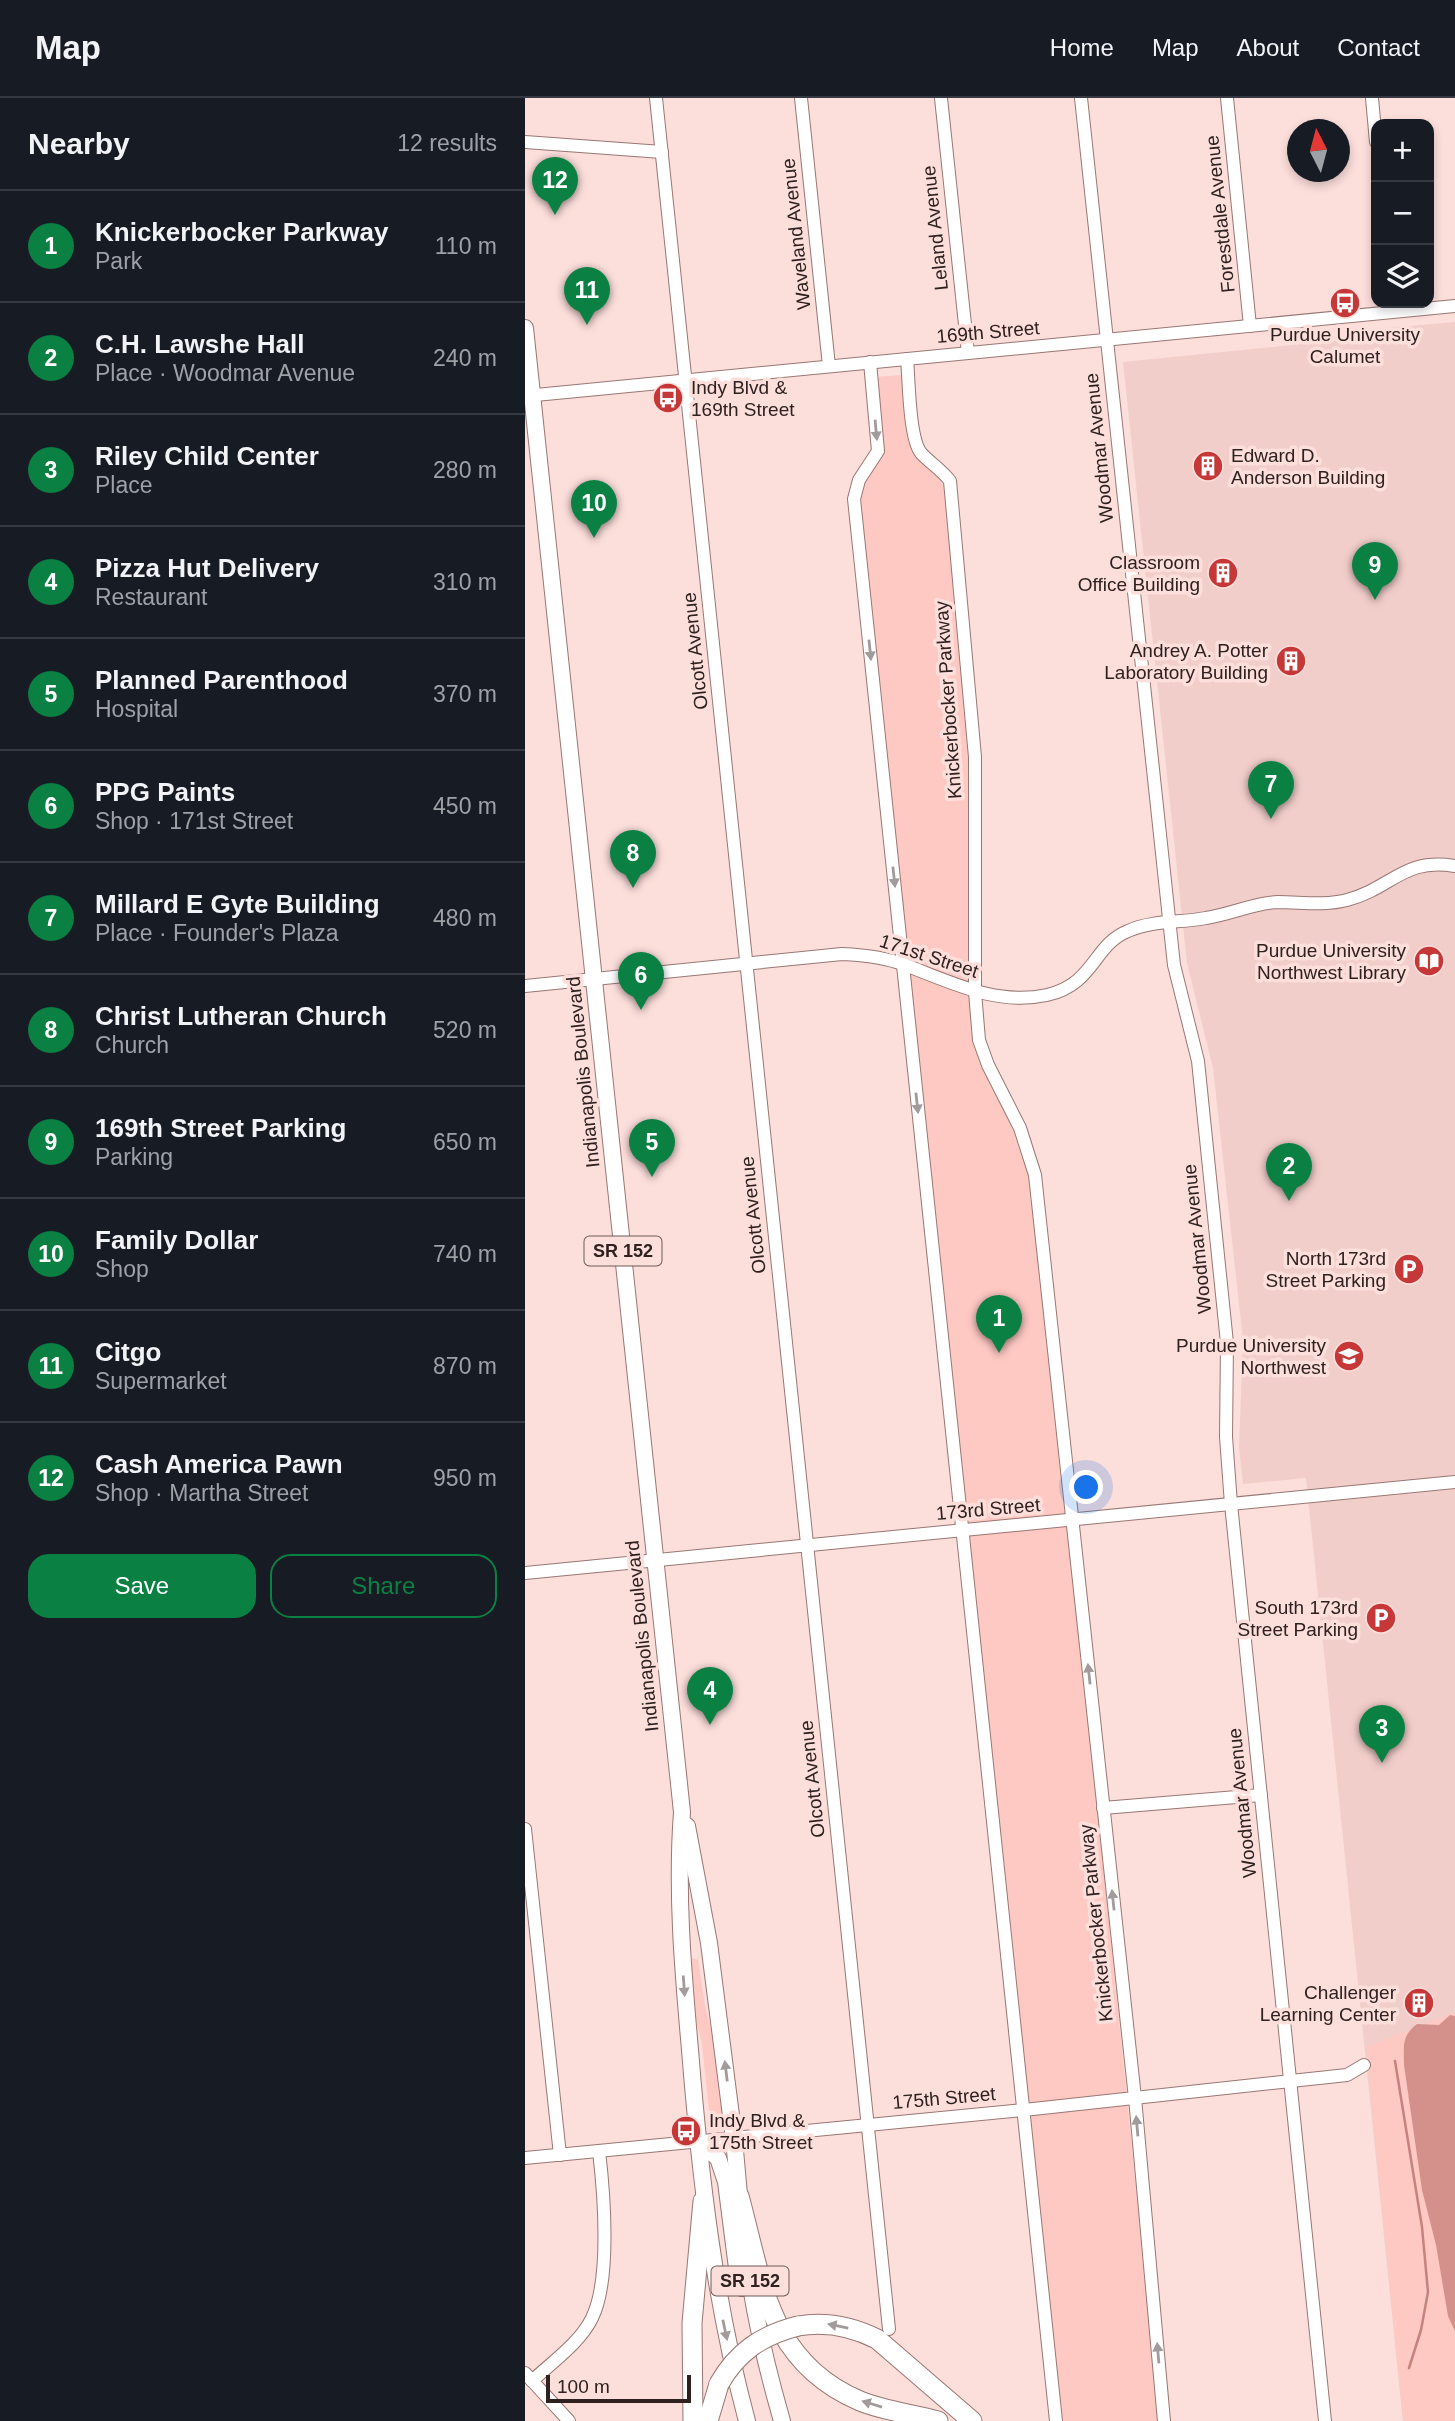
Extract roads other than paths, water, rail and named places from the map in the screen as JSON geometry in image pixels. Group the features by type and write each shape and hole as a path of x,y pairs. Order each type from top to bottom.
{"highway":[{"path":"739,2196 768,2308 778,2328 797,2354 812,2370 843,2393 882,2408 938,2421"},
{"path":"693,2421 692,2323 703,2200"},
{"path":"708,2421 719,2384 749,2347 774,2333 798,2326 828,2323 863,2332 877,2339 972,2421"}],"main road":[{"name":"Indianapolis Boulevard","path":"525,328 529,395 595,980 683,1812 709,1943 750,2287 782,2421"},
{"name":"Indianapolis Boulevard","path":"683,1812 679,1894 703,2200 722,2314 747,2421"},
{"path":"679,1894 700,1891"},
{"path":"682,1946 709,1943"},
{"path":"698,2142 717,2158 726,2182 737,2268 747,2312 769,2375"}],"street":[{"name":"Olcott Avenue","path":"656,98 889,2329"},
{"name":"Waveland Avenue","path":"801,98 829,366"},
{"name":"Leland Avenue","path":"941,98 968,353"},
{"name":"Woodmar Avenue","path":"1081,98 1177,984 1198,1061 1220,1268 1227,1343 1226,1437 1231,1504 1325,2421"},
{"name":"Forestdale Avenue","path":"1227,98 1250,326"},
{"path":"1372,98 1374,119"},
{"path":"525,142 662,152"},
{"name":"169th Street","path":"1434,306 1455,306"},
{"name":"169th Street","path":"529,395 1250,326 1385,308"},
{"name":"Knickerbocker Parkway","path":"907,359 914,438 921,453 941,469 950,481 975,757 975,992 979,1040 988,1065 1020,1128 1035,1175 1135,2098 1164,2421"},
{"path":"870,362 878,451 859,480 854,499 1056,2421"},
{"name":"171st Street","path":"525,986 842,954 867,956 902,964 975,992 1013,997 1048,995 1078,982 1108,944 1125,932 1143,925 1220,916 1258,905 1343,901 1367,894 1419,865 1440,863 1455,866"},
{"name":"173rd Street","path":"525,1573 1455,1482"},
{"path":"1103,1808 1261,1795"},
{"path":"525,1829 559,2155"},
{"name":"175th Street","path":"525,2158 1024,2110 1347,2075 1364,2065"},
{"path":"569,2421 529,2377 579,2336 592,2318 600,2287 605,2210 599,2151"}],"waterway":[{"path":"1395,2061 1422,2227 1428,2292 1421,2330 1409,2368"}],"place":[{"name":"Cash America Pawn","path":"555,215"},
{"name":"Purdue University Calumet","path":"1345,303"},
{"name":"Citgo","path":"587,325"},
{"name":"Indy Blvd & 169th Street","path":"668,398"},
{"name":"Edward D. Anderson Building","path":"1208,466"},
{"name":"Family Dollar","path":"594,538"},
{"name":"Classroom Office Building","path":"1223,573"},
{"name":"169th Street Parking","path":"1375,600"},
{"name":"Andrey A. Potter Laboratory Building","path":"1291,661"},
{"name":"Millard E Gyte Building","path":"1271,819"},
{"name":"Christ Lutheran Church","path":"633,888"},
{"name":"Purdue University Northwest Library","path":"1429,961"},
{"name":"PPG Paints","path":"641,1010"},
{"name":"Planned Parenthood","path":"652,1177"},
{"name":"C.H. Lawshe Hall","path":"1289,1201"},
{"name":"North 173rd Street Parking","path":"1409,1269"},
{"name":"Knickerbocker Parkway","path":"999,1353"},
{"name":"Purdue University Northwest","path":"1349,1356"},
{"name":"South 173rd Street Parking","path":"1381,1618"},
{"name":"Pizza Hut Delivery","path":"710,1725"},
{"name":"Riley Child Center","path":"1382,1763"},
{"name":"Challenger Learning Center","path":"1419,2003"},
{"name":"Indy Blvd & 175th Street","path":"686,2131"}]}
